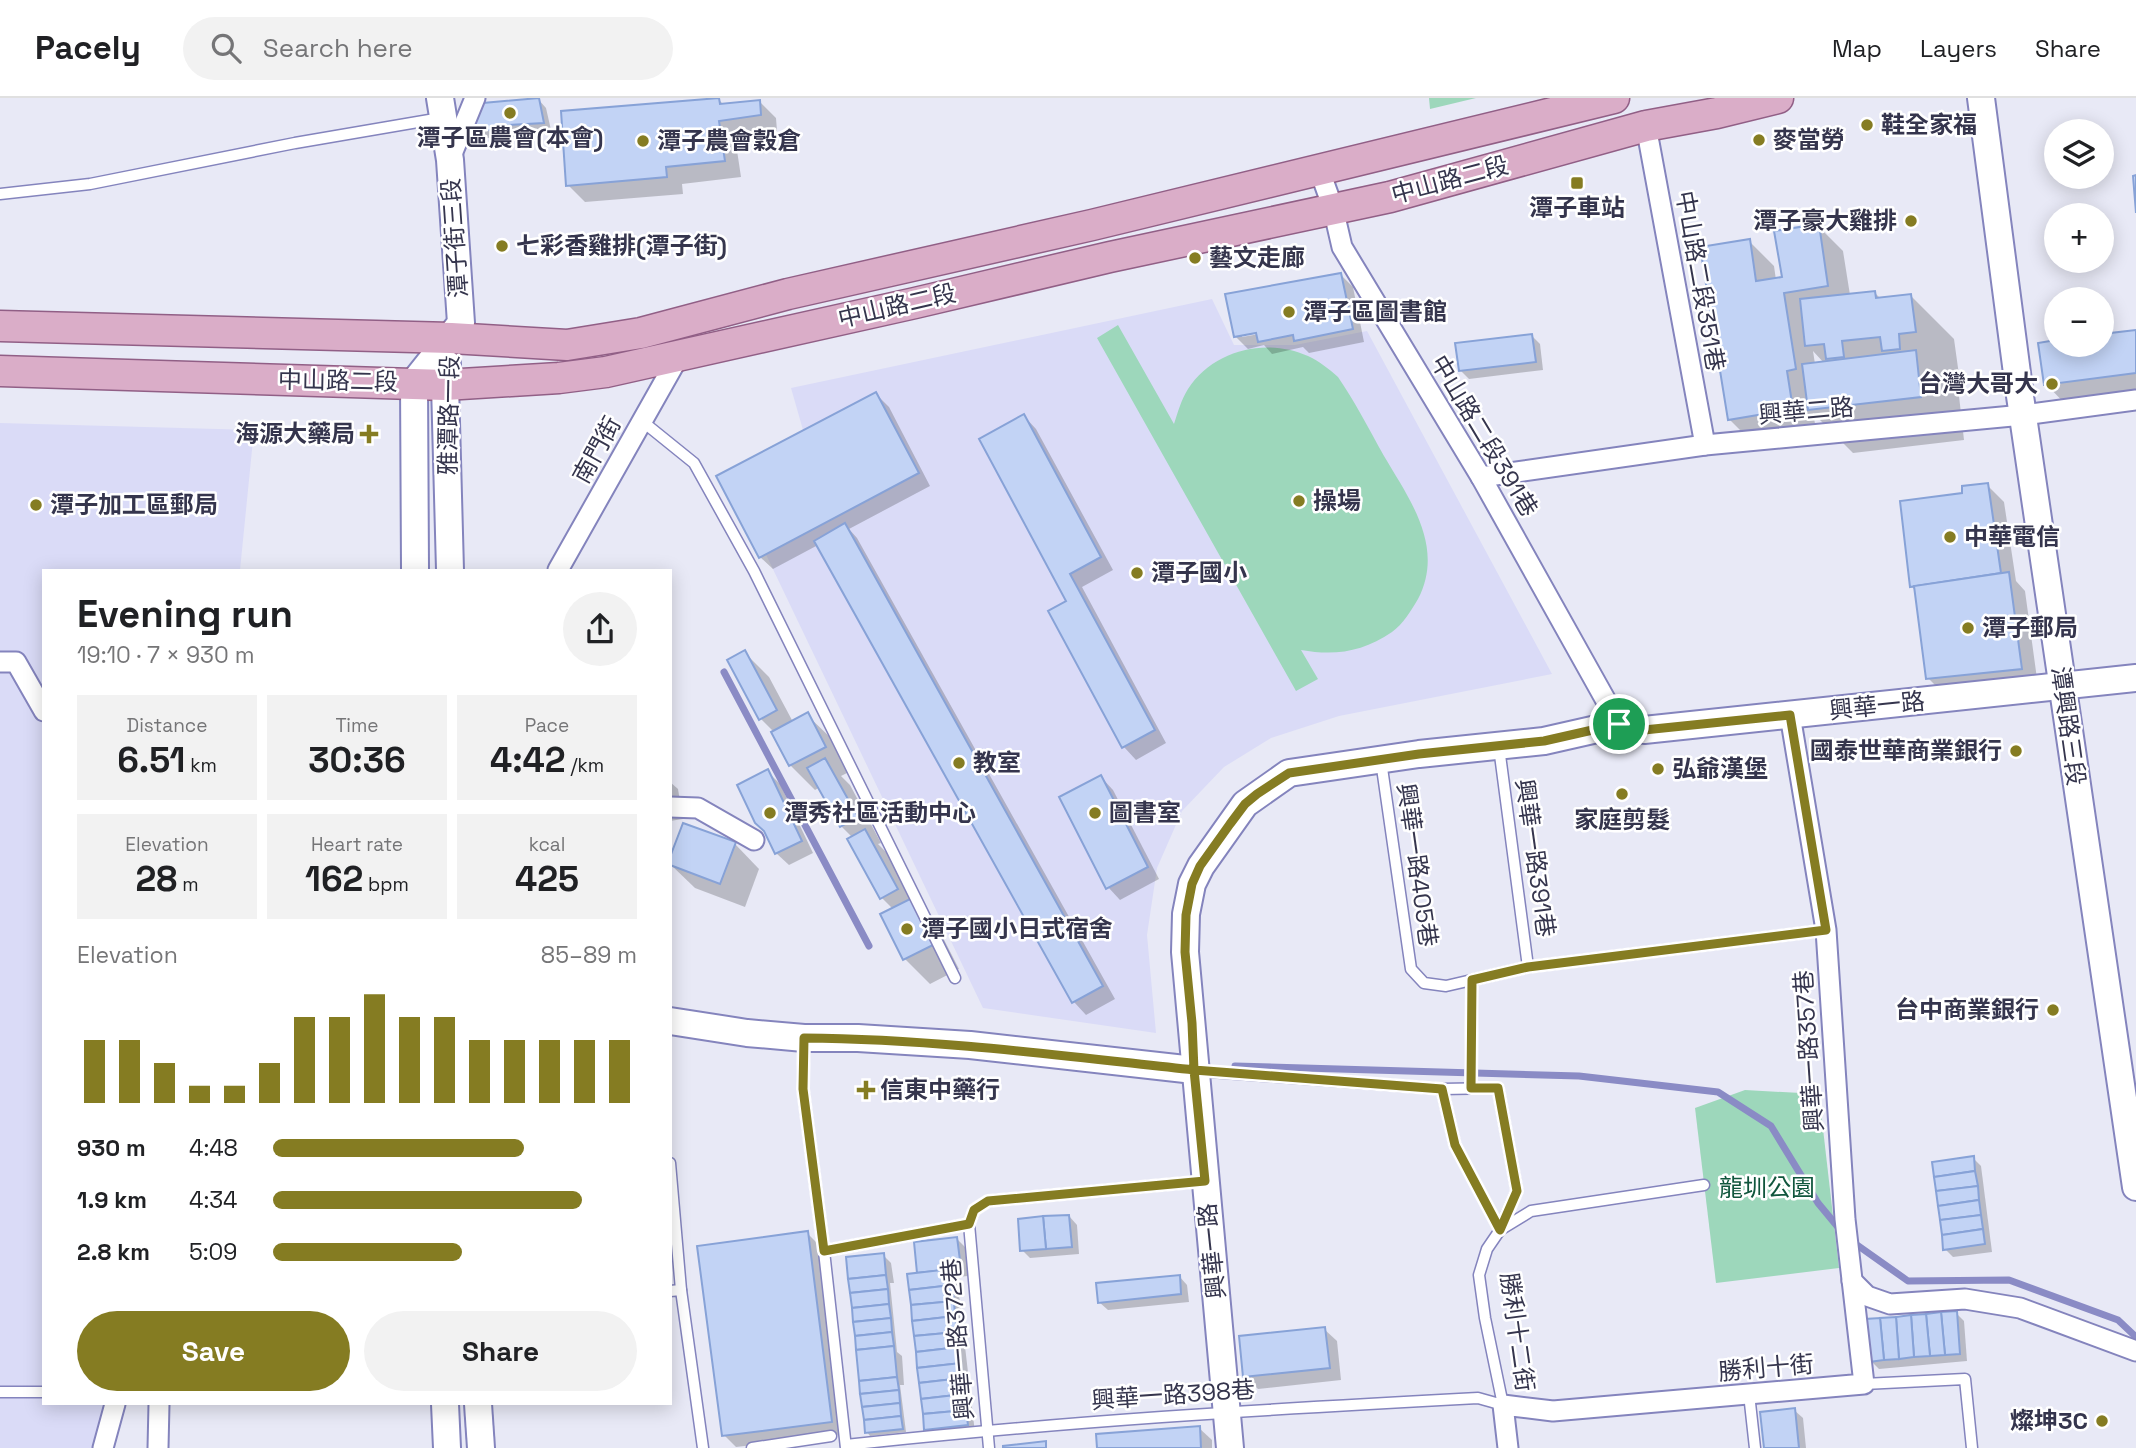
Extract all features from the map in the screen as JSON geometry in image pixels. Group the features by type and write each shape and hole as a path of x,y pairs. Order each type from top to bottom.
{"main road":[{"name":"中山路二段","path":"0,326 450,338 567,345 641,333 788,294 1092,225 1614,98"},
{"name":"中山路二段","path":"0,371 445,385 559,378 606,372 1390,197 1646,126 1778,98"}],"street":[{"name":"潭子街三段","path":"450,338 461,323 450,160 475,98"},
{"name":"潭興路三段","path":"1981,98 2023,415 2136,1187"},
{"path":"441,108 450,160"},
{"name":"中山路二段351巷","path":"1646,126 1705,445"},
{"name":"中山路二段391巷","path":"1319,169 1333,208 1342,247 1481,477 1619,724"},
{"name":"雅潭路一段","path":"415,569 414,382 450,338"},
{"name":"雅潭路一段","path":"450,338 445,385 450,569"},
{"name":"南門街","path":"559,569 680,354"},
{"name":"興華二路","path":"1481,477 1705,445 2023,415 2136,400"},
{"path":"0,662 16,663 42,707"},
{"name":"興華一路","path":"1230,1448 1185,952 1186,915 1192,884 1200,866 1245,804 1289,773 1544,741 1619,724 1644,730 2136,678"},
{"name":"興華一路357巷","path":"1790,715 1826,930 1847,1249 1852,1281"},
{"path":"672,807 698,808 754,840"},
{"path":"672,1021 747,1033 970,1045 1194,1070"},
{"path":"1852,1281 1867,1296 1890,1304 1965,1299 2020,1308 2136,1351"},
{"path":"1852,1281 1864,1384"},
{"name":"勝利十街","path":"1503,1405 1553,1410 1864,1384"},
{"path":"103,1448 115,1405"},
{"path":"158,1448 159,1405"},
{"path":"445,1405 447,1448"},
{"path":"478,1405 481,1448"},
{"name":"勝利十二街","path":"1503,1405 1508,1448"}],"lane":[{"path":"0,194 90,184 295,143 441,108"},
{"path":"642,421 694,463 701,475 754,571 954,978"},
{"name":"興華一路391巷","path":"1500,755 1528,967"},
{"name":"興華一路405巷","path":"1381,760 1410,969 1424,983 1446,986 1528,967 1826,930"},
{"path":"1194,1070 1442,1089 1471,1084 1472,980"},
{"path":"804,1038 803,1089 846,1446"},
{"name":"勝利十二街","path":"1471,1084 1498,1088 1517,1191 1500,1230 1488,1249 1479,1275 1503,1405"},
{"path":"1442,1089 1455,1145 1500,1230 1531,1211 1704,1185"},
{"name":"興華一路372巷","path":"989,1448 969,1224 974,1210 988,1201 1205,1181"},
{"path":"672,1206 676,1291 703,1448"},
{"path":"824,1251 969,1224"},
{"name":"勝利十街","path":"1864,1384 1965,1379 1972,1448"},
{"path":"0,1392 42,1392"},
{"path":"1749,1394 1755,1448"},
{"name":"興華一路398巷","path":"846,1446 987,1430 1227,1412 1478,1398 1503,1405"},
{"path":"752,1448 831,1436"}],"shaded area":[{"name":"潭子國小","path":"1212,299 1234,345 1295,345 1367,331 1552,674 1339,716 1271,738 1224,767 1182,811 1157,868 1147,935 1156,1033 983,1008 727,473 805,437 791,388"},
{"path":"0,423 254,430 240,569 42,569 42,1405 103,1405 102,1448 0,1448"}],"green space":[{"path":"1429,98 1476,98 1430,109"},
{"path":"1118,325 1174,424 1186,393 1199,376 1226,356 1242,351 1258,348 1292,350 1316,360 1338,377 1413,507 1426,543 1428,561 1425,580 1418,599 1396,629 1381,639 1348,651 1325,653 1301,650 1318,679 1296,691 1097,338"},
{"name":"龍圳公園","path":"1745,1090 1819,1094 1839,1268 1716,1283 1695,1108"}],"building":[{"name":"潭子區農會(本會)","path":"539,98 544,123 508,125 508,130 471,130 483,103"},
{"name":"潭子農會穀倉","path":"719,98 720,104 760,100 761,115 719,121 725,161 666,167 667,177 566,186 561,111"},
{"path":"2136,175 2136,213 2133,176"},
{"path":"1819,224 1828,286 1784,293 1796,369 1787,371 1793,409 1728,420 1700,247 1750,239 1756,281 1782,277 1774,231"},
{"name":"潭子區圖書館","path":"1341,273 1353,329 1294,341 1293,335 1258,342 1256,333 1234,337 1225,294"},
{"path":"1875,291 1876,298 1911,294 1916,332 1899,334 1900,349 1882,351 1880,337 1842,341 1844,357 1826,359 1824,344 1805,346 1800,299"},
{"path":"2136,330 2136,373 2044,385 2038,343 2044,342 2044,357 2114,357 2114,333"},
{"path":"1532,334 1536,362 1459,371 1455,343"},
{"path":"1916,350 1921,397 1808,410 1802,364"},
{"path":"876,392 919,473 759,558 716,476"},
{"path":"1024,414 1101,557 1070,574 1155,730 1122,748 1048,611 1066,601 979,439"},
{"name":"中華電信","path":"1988,483 2001,573 1910,587 1900,501 1962,493 1962,486"},
{"name":"教室","path":"845,523 1103,986 1072,1003 814,541"},
{"name":"潭子郵局","path":"2009,572 2022,669 1926,679 1914,586"},
{"path":"745,650 777,710 759,720 727,660"},
{"path":"808,712 826,747 789,766 771,732"},
{"path":"825,758 858,817 840,827 807,768"},
{"name":"潭秀社區活動中心","path":"768,769 802,841 775,854 764,831 755,823 737,785"},
{"path":"1101,775 1148,867 1106,889 1059,797"},
{"path":"683,823 736,842 720,884 672,866 672,852"},
{"name":"潭子國小日式宿舍","path":"865,829 898,889 880,899 847,839"},
{"name":"潭子國小日式宿舍","path":"912,898 935,944 903,960 880,914"},
{"path":"1974,1156 1975,1171 1934,1177 1932,1162"},
{"path":"1975,1171 1978,1186 1936,1191 1934,1177"},
{"path":"1978,1186 1979,1200 1938,1206 1936,1191"},
{"path":"1979,1200 1981,1215 1940,1220 1938,1206"},
{"path":"1069,1215 1072,1247 1046,1249 1043,1216"},
{"path":"1981,1215 1983,1229 1942,1235 1940,1220"},
{"path":"1043,1216 1046,1249 1020,1251 1018,1219"},
{"path":"1983,1229 1985,1244 1943,1250 1942,1235"},
{"path":"808,1231 832,1422 722,1436 697,1246"},
{"path":"957,1237 961,1268 917,1273 914,1242"},
{"path":"884,1253 886,1275 848,1279 846,1257"},
{"path":"950,1269 952,1285 909,1290 907,1274"},
{"path":"886,1275 888,1289 850,1293 848,1279"},
{"path":"1180,1275 1181,1294 1098,1303 1096,1283"},
{"path":"952,1285 954,1301 911,1305 909,1290"},
{"path":"888,1289 889,1304 852,1308 850,1293"},
{"path":"954,1301 955,1316 912,1321 911,1305"},
{"path":"889,1304 891,1318 853,1322 852,1308"},
{"path":"1957,1311 1960,1354 1945,1355 1941,1312"},
{"path":"1941,1312 1945,1355 1930,1356 1926,1314"},
{"path":"1926,1314 1930,1356 1914,1357 1911,1315"},
{"path":"1911,1315 1914,1357 1899,1359 1896,1317"},
{"path":"955,1316 957,1332 914,1336 912,1321"},
{"path":"1896,1317 1899,1359 1884,1360 1880,1318"},
{"path":"891,1318 892,1332 855,1336 853,1322"},
{"path":"1880,1318 1884,1360 1869,1362 1865,1319"},
{"path":"1325,1327 1330,1368 1243,1377 1239,1336"},
{"path":"892,1332 894,1346 856,1350 855,1336"},
{"path":"957,1332 959,1347 916,1352 914,1336"},
{"path":"894,1346 897,1377 859,1381 856,1350"},
{"path":"959,1347 961,1363 917,1368 916,1352"},
{"path":"961,1363 962,1378 919,1383 917,1368"},
{"path":"897,1377 899,1390 860,1394 859,1381"},
{"path":"962,1378 964,1394 921,1399 919,1383"},
{"path":"899,1390 900,1403 862,1407 860,1394"},
{"path":"964,1394 966,1410 923,1414 921,1399"},
{"path":"900,1403 901,1416 864,1420 862,1407"},
{"path":"1795,1408 1799,1448 1764,1448 1760,1412"},
{"path":"966,1410 968,1425 924,1430 923,1414"},
{"path":"901,1416 903,1429 865,1433 864,1420"},
{"path":"1200,1426 1201,1448 1097,1448 1096,1434"},
{"path":"1046,1441 1046,1448 1003,1448 1003,1446"}],"waterway":[{"path":"724,672 869,946"},
{"path":"1235,1066 1579,1076 1718,1092 1771,1126 1818,1203 1842,1232"},
{"path":"1850,1240 1908,1281 2009,1280 2118,1320 2136,1337"}],"place":[{"name":"潭子區農會(本會)","path":"510,113"},
{"name":"鞋全家福","path":"1867,125"},
{"name":"麥當勞","path":"1759,140"},
{"name":"潭子農會穀倉","path":"643,141"},
{"name":"潭子車站","path":"1577,183"},
{"name":"潭子豪大雞排","path":"1911,221"},
{"name":"七彩香雞排(潭子街)","path":"502,246"},
{"name":"藝文走廊","path":"1195,258"},
{"name":"潭子區圖書館","path":"1289,312"},
{"name":"台灣大哥大","path":"2052,384"},
{"name":"海源大藥局","path":"369,434"},
{"name":"操場","path":"1299,501"},
{"name":"潭子加工區郵局","path":"36,505"},
{"name":"中華電信","path":"1950,537"},
{"name":"潭子國小","path":"1137,573"},
{"name":"潭子郵局","path":"1968,628"},
{"name":"國泰世華商業銀行","path":"2016,751"},
{"name":"教室","path":"959,763"},
{"name":"弘爺漢堡","path":"1658,769"},
{"name":"家庭剪髮","path":"1622,794"},
{"name":"潭秀社區活動中心","path":"770,813"},
{"name":"圖書室","path":"1095,813"},
{"name":"潭子國小日式宿舍","path":"907,929"},
{"name":"台中商業銀行","path":"2053,1010"},
{"name":"信東中藥行","path":"866,1090"},
{"name":"燦坤3C","path":"2102,1421"}],"route":[{"path":"1619,724 1544,741 1419,754 1289,773 1257,794 1245,804 1230,824 1200,866 1192,884 1186,915 1185,952 1194,1070 970,1045 858,1038 804,1038 803,1089 824,1251 969,1224 974,1210 988,1201 1205,1181 1194,1070 1442,1089 1455,1145 1500,1230 1517,1191 1498,1088 1471,1088 1472,980 1528,967 1826,930 1790,715 1644,730 1619,724"}]}
